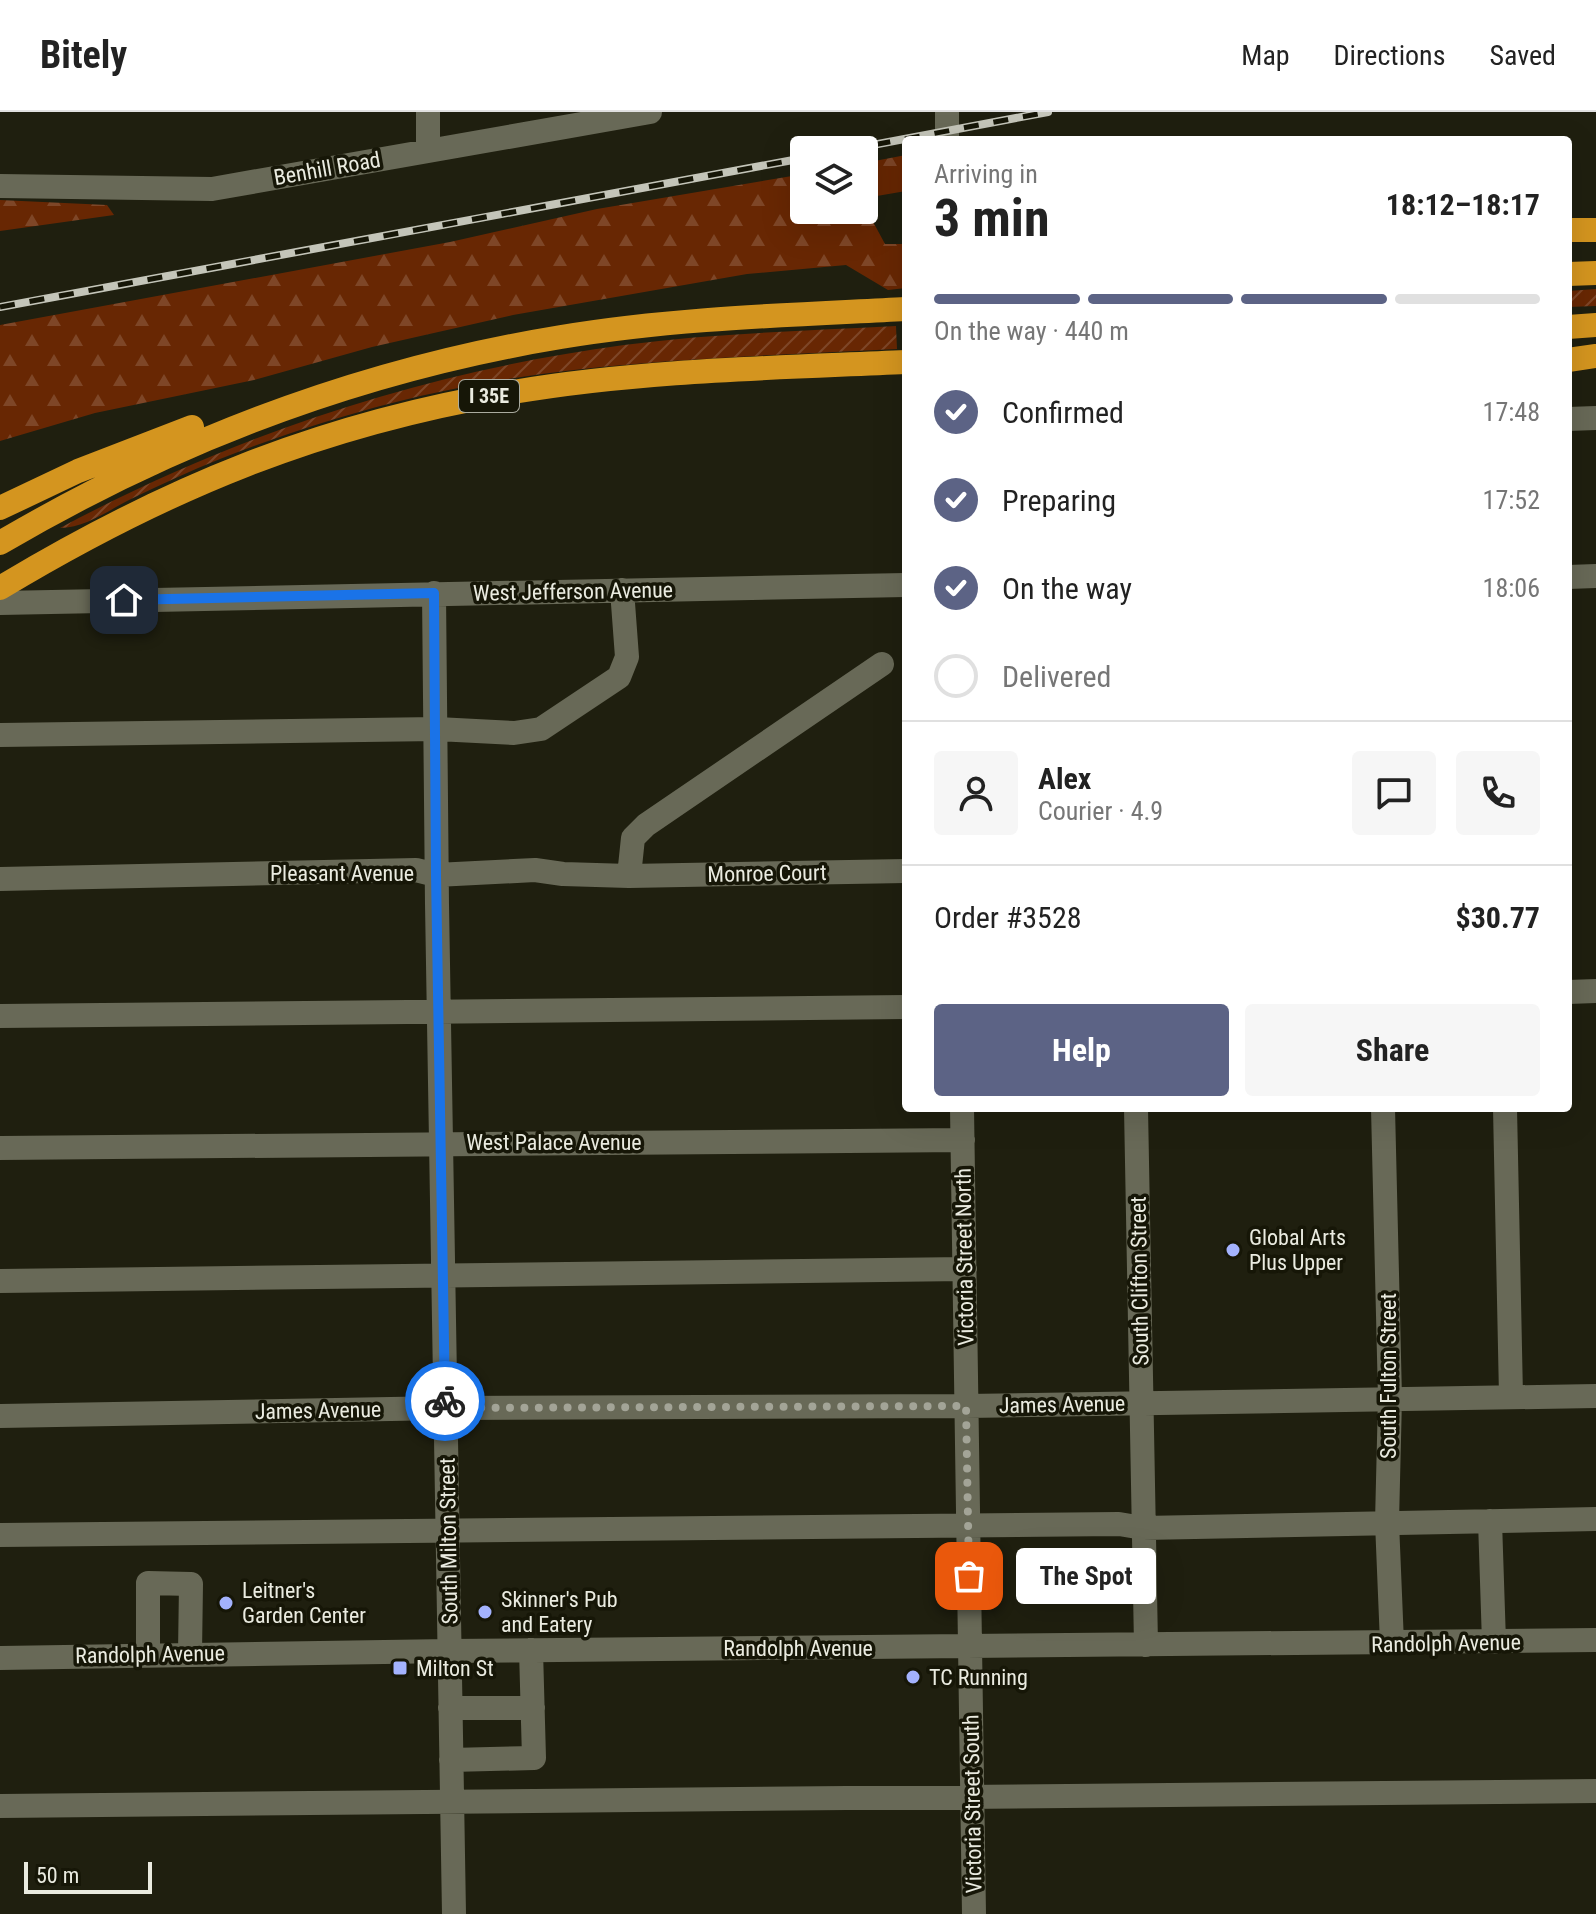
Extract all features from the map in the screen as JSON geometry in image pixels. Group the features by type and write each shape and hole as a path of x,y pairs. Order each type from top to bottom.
{"highway":[{"path":"1572,230 1596,230"},
{"path":"1572,274 1596,273"},
{"name":"I 35E","path":"0,543 173,452 255,418 452,359 562,337 706,320 900,309"},
{"path":"1572,327 1596,325"},
{"path":"1572,359 1596,356"},
{"name":"I 35E","path":"0,588 108,526 187,488 271,454 358,426 455,403 629,377 899,363"},
{"path":"0,508 78,471 199,424 307,400"}],"street":[{"path":"428,112 428,149"},
{"name":"Benhill Road","path":"0,186 212,189 428,149 567,119 650,112"},
{"path":"947,112 947,136"},
{"path":"1572,419 1596,418"},
{"path":"1572,577 1596,576"},
{"name":"West Jefferson Avenue","path":"0,603 902,585"},
{"path":"0,735 437,729 514,733 541,729 619,677 627,657 622,590"},
{"name":"South Milton Street","path":"434,593 454,1914"},
{"path":"629,876 633,838 646,825 882,664"},
{"name":"Pleasant Avenue","path":"0,879 416,870 436,875 535,870 629,876"},
{"name":"Monroe Court","path":"629,876 902,871"},
{"path":"1572,992 1596,991"},
{"path":"0,1016 902,1007"},
{"name":"Victoria Street North","path":"962,1112 966,1406"},
{"name":"South Clifton Street","path":"1136,1112 1146,1645"},
{"name":"South Fulton Street","path":"1383,1112 1390,1398 1387,1522 1392,1643"},
{"path":"1505,1112 1511,1396"},
{"name":"West Palace Avenue","path":"0,1148 963,1140"},
{"path":"0,1281 965,1269"},
{"name":"James Avenue","path":"0,1416 445,1408 966,1406 1596,1396"},
{"name":"Victoria Street South","path":"966,1406 974,1914"},
{"path":"0,1535 1119,1524 1143,1528 1596,1519"},
{"path":"1490,1521 1494,1642"},
{"path":"148,1654 148,1583 191,1584 190,1653"},
{"name":"Randolph Avenue","path":"0,1658 190,1653 1596,1640"},
{"path":"451,1760 534,1758 531,1650"},
{"path":"450,1708 533,1708"},
{"path":"0,1806 1596,1791"}],"green space":[{"path":"902,156 902,192 878,196 878,160"},
{"path":"790,176 790,224 874,224 885,244 902,244 902,288 888,290 846,265 747,274 513,315 372,347 254,380 95,413 0,441 0,325 450,242 597,209"},
{"path":"0,200 107,205 114,215 0,231"},
{"path":"1596,289 1596,306 1572,307 1572,291"},
{"path":"896,326 897,349 580,369 454,389 392,403 241,451 164,483 88,522 60,528 195,463 264,435 405,390 477,372 550,357 658,341"}],"railway":[{"path":"920,136 1048,112"},
{"path":"878,144 902,139"},
{"path":"0,307 790,161"}],"way so far":[{"path":"445,1401 445,1408 966,1406 969,1576"}],"place":[{"name":"Global Arts Plus Upper","path":"1233,1250"},
{"name":"The Spot","path":"969,1576"},
{"name":"Leitner's Garden Center","path":"226,1603"},
{"name":"Skinner's Pub and Eatery","path":"485,1612"},
{"name":"Milton St","path":"400,1668"},
{"name":"TC Running","path":"913,1677"}],"route":[{"path":"124,600 434,593 445,1401"}]}
